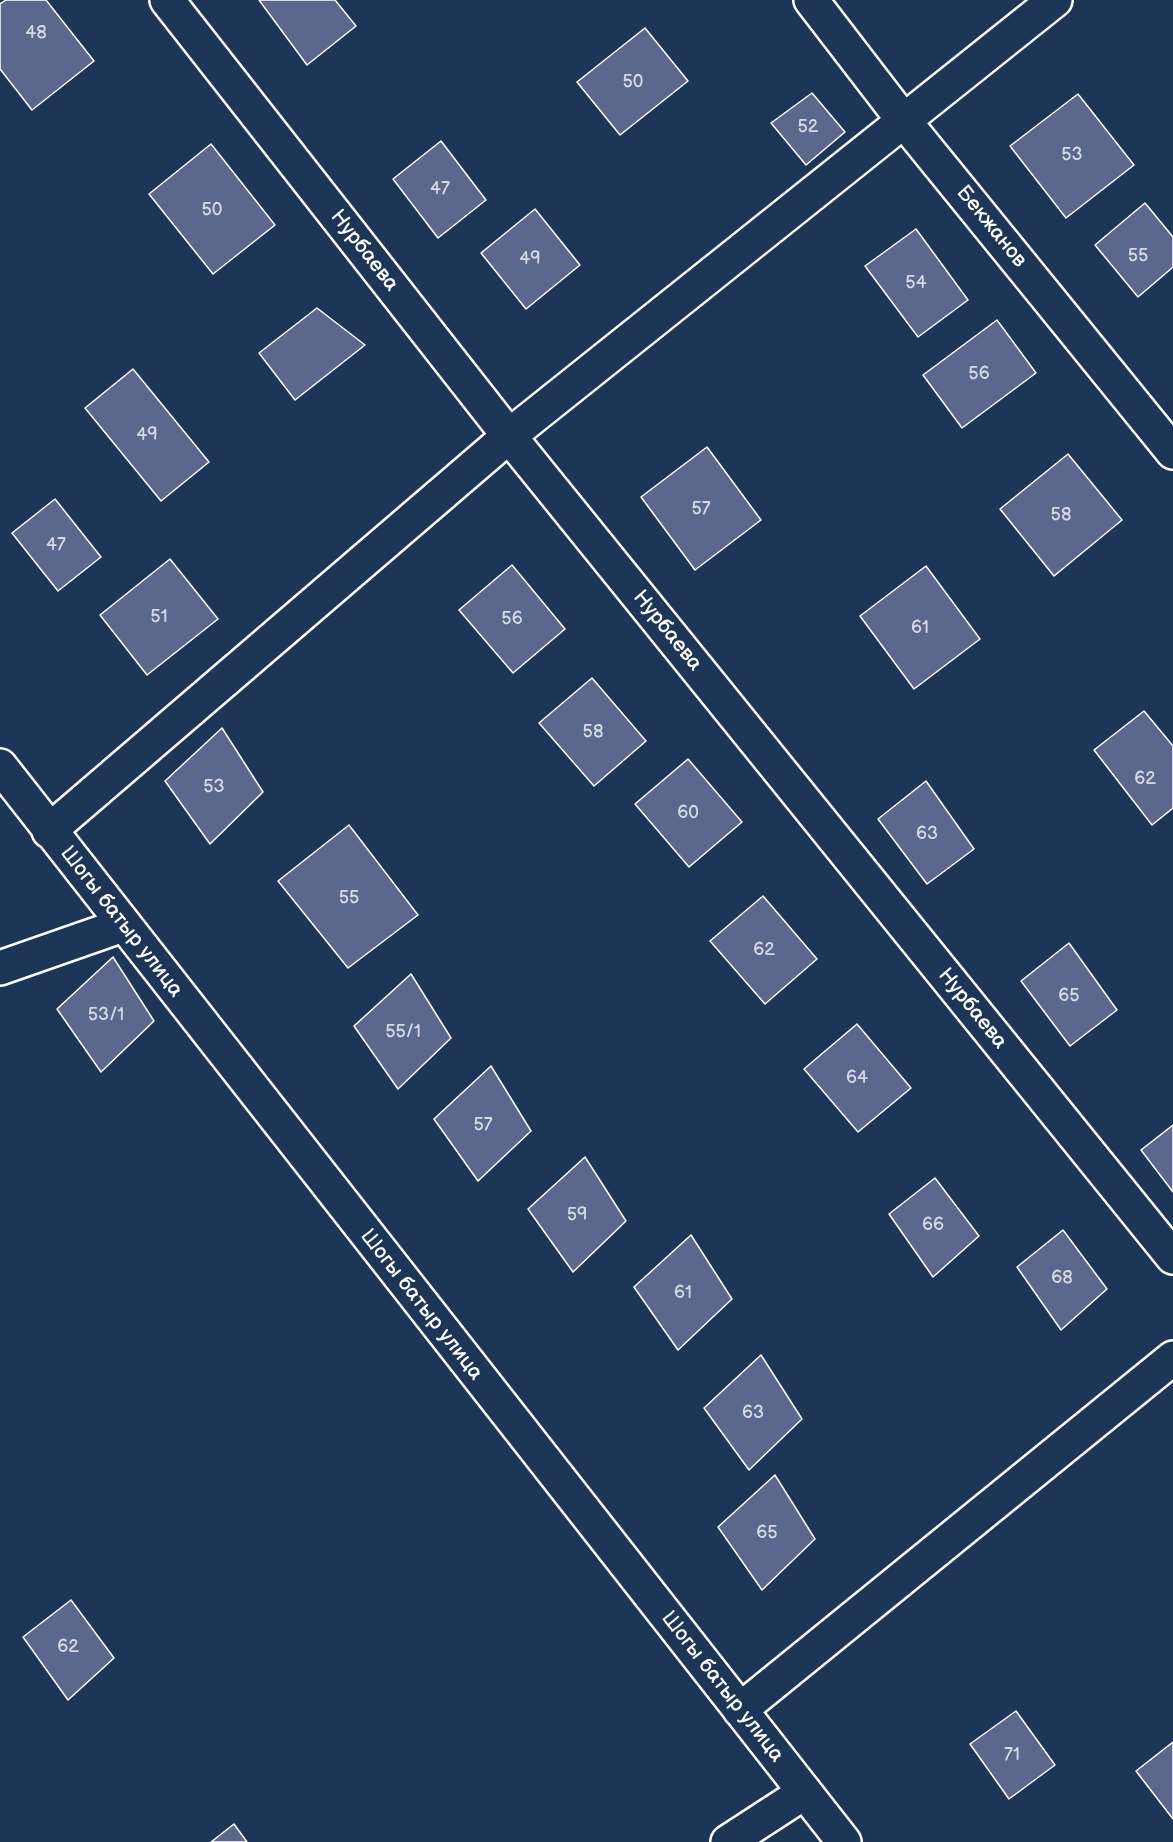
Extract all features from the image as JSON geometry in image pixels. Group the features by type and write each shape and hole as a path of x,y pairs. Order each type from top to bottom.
{"street":[{"name":"Нурбаева","path":"167,0 508,436 1173,1257"},
{"name":"Бекжанов","path":"811,0 904,121 1173,452"},
{"path":"49,831 508,436 1055,0"},
{"name":"Шогы батыр улица","path":"0,766 123,926 844,1842"},
{"path":"0,968 123,926"},
{"path":"740,1710 1173,1358"},
{"path":"728,1842 805,1792"}],"building":[{"path":"6,0 46,0 94,61 32,110 0,69 0,4"},
{"path":"259,0 335,0 356,26 307,65"},
{"path":"645,28 688,81 620,135 577,82"},
{"path":"812,93 845,132 806,165 771,123"},
{"path":"1078,94 1134,165 1066,218 1010,146"},
{"path":"441,141 486,200 438,238 393,179"},
{"path":"211,144 275,225 213,274 149,194"},
{"path":"1145,203 1173,237 1173,267 1138,297 1095,245"},
{"path":"535,209 580,265 526,309 481,253"},
{"path":"916,229 968,300 918,337 865,266"},
{"path":"317,308 365,345 295,400 259,353"},
{"path":"997,320 1036,373 962,428 923,375"},
{"path":"133,369 209,462 161,501 85,408"},
{"path":"707,447 761,520 695,570 641,497"},
{"path":"1068,454 1122,520 1054,576 1000,509"},
{"path":"55,499 101,557 58,591 12,533"},
{"path":"170,559 218,619 147,675 100,615"},
{"path":"512,565 565,629 513,673 459,610"},
{"path":"926,566 980,639 914,689 860,616"},
{"path":"592,678 646,741 594,786 539,723"},
{"path":"1144,711 1173,746 1173,808 1152,825 1094,750"},
{"path":"222,728 263,792 210,844 165,781"},
{"path":"688,759 742,822 689,867 635,804"},
{"path":"926,781 974,849 927,884 878,819"},
{"path":"349,825 418,915 348,968 278,881"},
{"path":"763,896 817,959 765,1004 710,941"},
{"path":"1069,943 1117,1010 1070,1046 1021,981"},
{"path":"113,957 154,1021 101,1072 57,1009"},
{"path":"411,974 451,1038 398,1089 354,1026"},
{"path":"857,1024 911,1088 858,1132 804,1069"},
{"path":"491,1066 531,1131 478,1181 434,1119"},
{"path":"1173,1125 1173,1192 1141,1150"},
{"path":"585,1157 626,1221 573,1272 528,1209"},
{"path":"935,1178 979,1236 933,1277 889,1214"},
{"path":"1063,1230 1107,1289 1061,1330 1017,1267"},
{"path":"691,1235 732,1299 678,1350 634,1287"},
{"path":"761,1355 802,1419 749,1470 704,1408"},
{"path":"775,1475 815,1539 762,1590 718,1527"},
{"path":"71,1600 114,1658 68,1700 23,1637"},
{"path":"1016,1711 1055,1765 1009,1799 970,1744"},
{"path":"1173,1742 1173,1819 1136,1771"},
{"path":"234,1824 247,1842 211,1842"}]}
